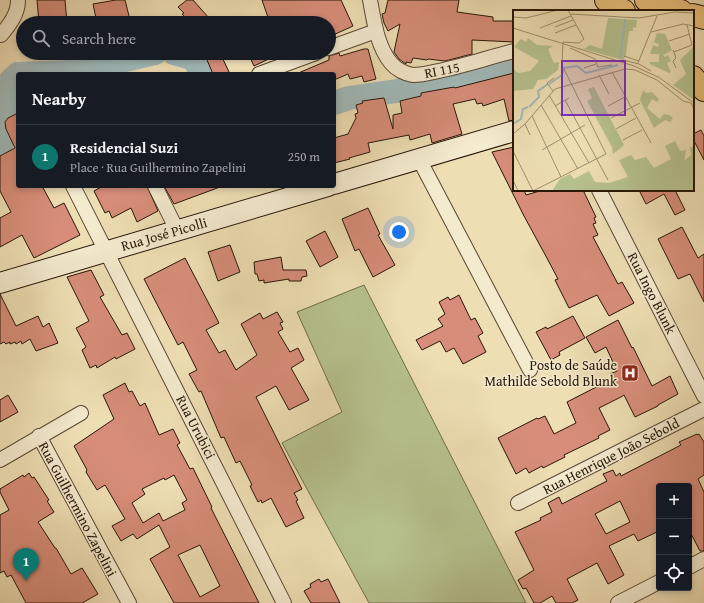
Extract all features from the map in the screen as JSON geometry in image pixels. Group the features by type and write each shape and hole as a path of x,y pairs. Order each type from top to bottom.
{"highway":[{"path":"606,0 622,10"},
{"path":"646,0 678,10"},
{"path":"694,15 704,18"},
{"path":"694,78 704,92"}],"street":[{"path":"1,35 15,15 18,0"},
{"name":"RI 115","path":"370,0 376,31 387,58 392,65 411,75 423,74 464,65 513,51"},
{"path":"336,45 376,31"},
{"path":"264,72 297,60"},
{"path":"694,95 704,92"},
{"path":"336,183 513,131"},
{"path":"419,159 530,370"},
{"name":"Rua Urubici","path":"74,188 284,603"},
{"path":"157,188 177,230"},
{"name":"Rua José Picolli","path":"0,283 321,188"},
{"name":"Rua Ingo Blunk","path":"600,191 704,396"},
{"name":"Rua Henrique João Sebold","path":"518,503 704,409"},
{"path":"0,460 81,413"},
{"name":"Rua Guilhermino Zapelini","path":"39,436 129,603"},
{"path":"692,565 704,559"},
{"path":"618,603 656,584"}],"green space":[{"path":"364,285 526,603 369,603 282,443 342,412 297,312"}],"building":[{"path":"37,0 65,0 66,16 38,16"},
{"path":"125,0 129,16 96,16 93,4"},
{"path":"187,0 193,0 207,16 184,16 182,14 184,13 178,7"},
{"path":"262,0 341,0 353,26 336,34 336,16 268,16"},
{"path":"388,0 459,0 457,12 493,17 493,21 513,21 513,42 472,40 472,54 445,61 413,58 411,63 406,62 406,64 399,59 394,52 400,24 388,31 382,14 385,13"},
{"path":"368,49 376,79 364,82 362,76 350,79 348,74 336,79 336,72 301,72 329,60 336,60 336,54 339,53 340,56"},
{"path":"207,60 223,60 229,72 212,72"},
{"path":"251,60 266,60 254,66"},
{"path":"513,73 513,120 509,121 504,99 483,106 482,103 477,104 475,99 453,104 462,134 432,143 430,134 410,140 409,135 368,143 370,152 336,162 336,137 348,134 356,118 355,114 358,113 356,105 363,103 362,101 384,98 393,129 393,115 402,113 400,101 421,96 421,93 455,88"},
{"path":"16,114 16,188 43,188 54,208 64,203 80,235 34,258 22,235 0,247 0,218 11,212 0,191 0,156 15,148 6,129 5,122 8,118"},
{"path":"701,130 704,136 704,160 694,141 694,134"},
{"path":"513,147 513,191 524,191 526,195 540,191 583,191 596,217 594,218 596,223 593,224 598,235 593,237 618,284 622,282 634,303 609,316 597,295 569,308 555,280 558,279 492,152"},
{"path":"99,188 148,188 158,211 137,222 131,208 112,218 109,211 105,213 94,191"},
{"path":"165,188 217,188 174,204"},
{"path":"640,191 676,191 685,210 675,215 664,194 646,204"},
{"path":"368,208 380,234 378,235 395,265 373,277 359,249 355,251 342,219"},
{"path":"682,227 698,258 704,254 704,302 690,274 678,279 658,239"},
{"path":"325,231 338,257 320,267 306,241"},
{"path":"230,245 240,272 218,281 208,252"},
{"path":"281,257 283,270 306,270 307,276 302,277 301,281 289,281 289,279 264,283 264,280 259,281 257,274 255,274 254,262"},
{"path":"185,258 219,323 206,330 219,353 225,350 236,370 257,355 241,324 260,313 263,319 277,312 283,322 280,323 283,329 278,332 290,352 298,348 304,360 291,368 309,400 289,410 276,386 256,397 302,489 294,493 304,518 286,527 271,498 262,503 261,500 258,502 250,486 252,485 240,461 236,463 224,437 221,438 201,391 199,392 189,374 197,370 183,342 178,345 144,279"},
{"path":"91,270 104,295 100,297 122,335 127,333 135,349 116,359 115,357 97,368 96,365 90,368 82,350 86,347 76,328 89,321 67,277"},
{"path":"0,294 16,326 38,316 43,327 49,323 58,343 36,351 30,339 22,344 21,341 16,344 15,342 6,344 4,342 0,344"},
{"path":"459,295 471,320 475,318 483,333 478,336 486,352 463,364 454,348 446,352 440,341 422,350 416,340 443,326 438,319 445,314 439,302 448,297 450,300"},
{"path":"573,316 585,338 559,352 560,355 551,360 536,332 546,327 547,329"},
{"path":"618,320 652,386 670,376 678,394 635,417 624,395 599,408 610,430 598,436 599,438 564,455 565,457 543,468 542,466 529,473 526,468 516,474 498,438 537,418 538,419 545,416 554,434 576,423 567,402 612,379 610,374 617,371 606,347 595,353 586,337"},
{"path":"125,383 129,392 132,391 140,406 145,403 159,435 173,429 180,443 177,445 190,469 193,468 212,507 211,508 259,603 174,603 150,559 170,547 159,525 137,539 133,534 121,541 112,526 125,519 105,485 97,490 86,472 87,470 74,446 114,419 103,395","holes":["174,475 187,500 182,503 185,510 163,521 159,513 143,523 132,503 145,494 142,489 164,478 165,480","200,545 220,586 200,597 178,555"]},
{"path":"8,395 18,412 0,422 0,400"},
{"path":"697,434 699,434 704,442 704,475 698,479 704,492 704,551 700,551 692,536 692,483 656,483 656,532 638,541 634,534 609,546 624,575 608,584 597,563 567,579 578,600 572,603 556,603 552,596 540,603 534,603 526,588 523,589 518,580 534,570 515,532 541,520 540,518 552,512 548,503 559,497 562,504 607,481 603,474 613,470 616,476 620,473 621,476 681,445 679,442","holes":["620,501 630,522 606,534 595,514"]},
{"path":"29,473 32,478 34,477 49,500 47,501 54,512 38,522 56,548 71,574 82,568 98,594 82,603 26,603 11,575 7,577 4,571 0,573 0,515 9,510 0,489"},
{"path":"319,579 321,582 328,579 340,603 311,603 304,591 311,587 310,584"}],"waterway":[{"path":"71,72 98,71 108,64 125,60"},
{"path":"195,60 201,72"},
{"path":"336,102 349,98 444,84 460,74 489,74 513,64"},
{"path":"0,154 11,80 16,76"}],"place":[{"name":"Posto de Saúde Mathilde Sebold Blunk","path":"630,373"},
{"name":"Residencial Suzi","path":"26,581"}]}
